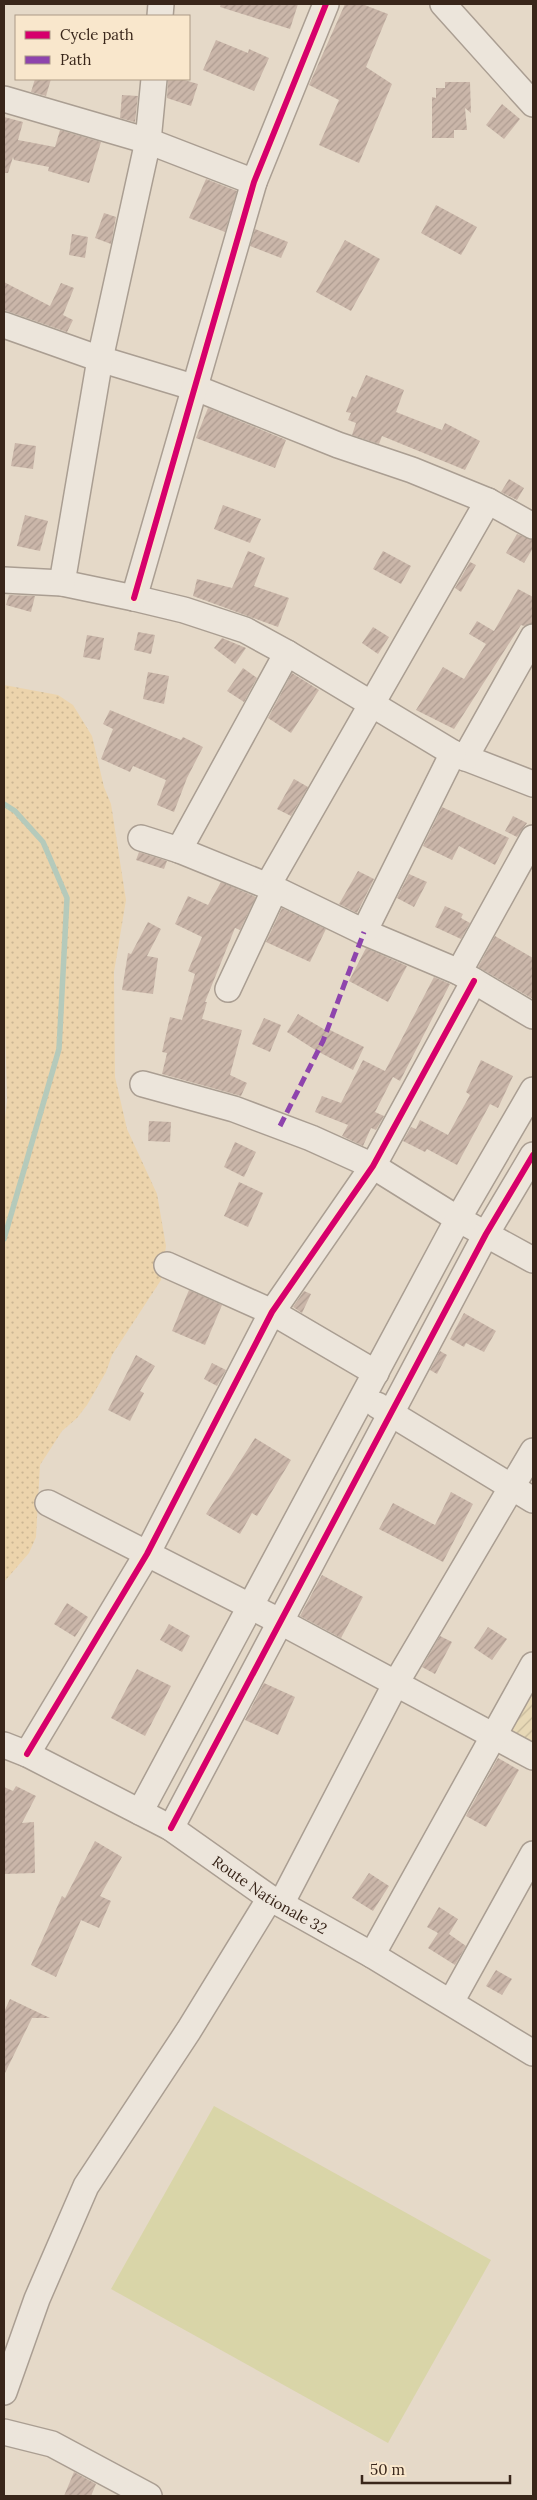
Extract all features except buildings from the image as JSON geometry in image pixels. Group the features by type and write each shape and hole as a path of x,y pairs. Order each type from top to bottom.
{"street":[{"path":"134,598 254,182 326,4"},
{"path":"444,4 533,104"},
{"path":"62,583 100,359 148,141 154,80"},
{"path":"4,99 148,141 254,182"},
{"path":"4,325 100,359 196,388 338,445 412,470 488,501 533,526"},
{"path":"228,989 271,887 372,703 488,501"},
{"path":"4,580 62,583 184,610 245,630 287,652 459,755 533,784"},
{"path":"364,932 459,755 533,637"},
{"path":"179,850 287,652"},
{"path":"141,838 179,850 271,887 364,932 467,977 533,1016"},
{"path":"27,1754 147,1554 272,1312 373,1166 467,977 533,838"},
{"path":"143,1084 234,1109 311,1138 373,1166 458,1219 533,1260"},
{"path":"140,1812 458,1219 533,1090"},
{"path":"171,1828 486,1234 533,1155"},
{"path":"167,1265 272,1312 376,1374"},
{"path":"363,1398 392,1413 523,1493"},
{"path":"4,2392 37,2299 86,2186 276,1901 396,1683 523,1493 533,1451"},
{"path":"48,1503 281,1622 533,1756"},
{"path":"372,1955 533,1665"},
{"name":"Route Nationale 32","path":"4,1745 27,1754 171,1828 276,1901 372,1955 533,2053"},
{"path":"451,2002 533,1854"},
{"path":"4,2432 52,2444 149,2496"}],"shaded area":[{"path":"533,1666 533,1744 504,1730"},
{"path":"214,2106 491,2260 388,2443 111,2289"}],"sand":[{"path":"4,685 58,695 73,705 92,736 104,787 111,804 126,900 114,972 115,1077 127,1129 157,1194 166,1246 161,1280 112,1355 106,1372 87,1405 77,1418 62,1431 40,1465 36,1537 29,1553 4,1582 4,1125 7,1101 4,982"}],"waterway":[{"path":"4,804 15,811 43,842 67,898 59,1049 4,1239"}],"marked path":[{"path":"280,1126 323,1041 364,932"}],"cycle path":[{"path":"134,598 254,182 326,4"},
{"path":"27,1754 147,1554 272,1312 373,1166 474,981"},
{"path":"171,1828 486,1234 533,1155"}]}
